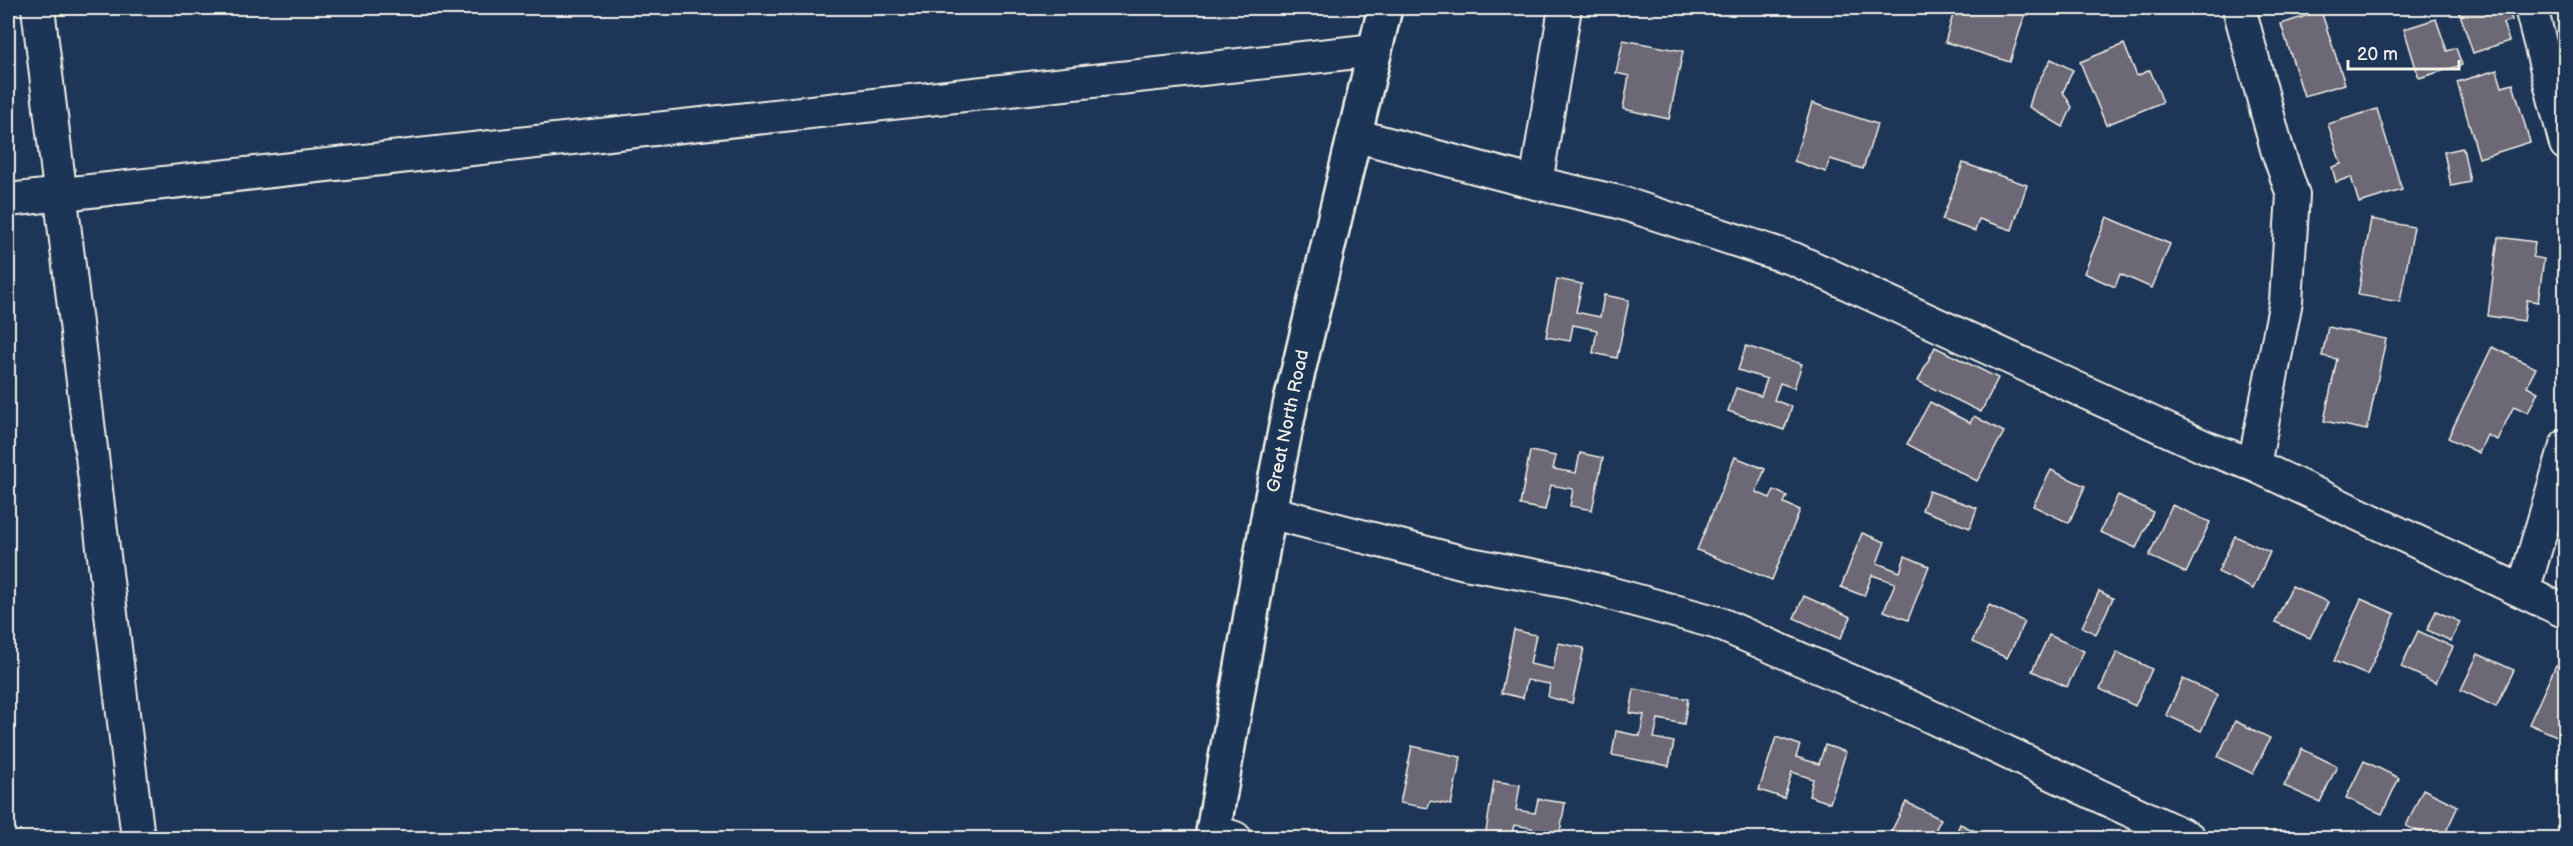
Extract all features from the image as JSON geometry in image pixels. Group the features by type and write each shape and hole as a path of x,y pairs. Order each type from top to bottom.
{"highway":[{"name":"Great North Road","path":"1220,836 1269,512 1291,401 1385,8"}],"street":[{"path":"38,8 138,838"},
{"path":"1536,183 1565,8"},
{"path":"2239,8 2277,149 2294,195 2286,301 2254,465"},
{"path":"2530,8 2565,144"},
{"path":"8,200 1375,50"},
{"path":"1354,135 1536,183 1619,202 1794,259 2206,448 2254,465 2565,612"},
{"path":"2523,591 2565,446"},
{"path":"1269,512 1466,563 1569,582 1718,623 1917,710 2189,838"}],"building":[{"path":"1955,8 2027,8 2010,62 1945,42"},
{"path":"2362,8 2384,8 2364,14"},
{"path":"2458,8 2508,8 2512,20 2503,23 2509,41 2473,53"},
{"path":"2321,11 2345,84 2304,96 2281,24"},
{"path":"2436,19 2447,51 2456,48 2462,65 2419,78 2404,29"},
{"path":"1623,40 1683,51 1669,119 1623,109 1629,76 1616,73"},
{"path":"2124,44 2137,76 2150,70 2163,102 2106,125 2080,62"},
{"path":"2051,59 2073,70 2063,92 2072,107 2063,127 2029,107 2034,90"},
{"path":"2497,70 2502,87 2513,84 2530,142 2479,158 2457,82"},
{"path":"1812,103 1877,124 1863,169 1830,159 1826,172 1794,161"},
{"path":"2377,109 2402,190 2359,203 2351,177 2336,182 2332,167 2341,164 2328,124"},
{"path":"2463,148 2470,182 2451,186 2444,152"},
{"path":"1963,163 2027,185 2012,230 1979,219 1975,231 1942,220"},
{"path":"2107,217 2170,244 2152,288 2120,274 2115,287 2084,273"},
{"path":"2371,219 2414,227 2400,302 2358,295"},
{"path":"2498,237 2535,242 2533,257 2544,259 2538,302 2527,300 2524,321 2488,316"},
{"path":"1557,279 1582,284 1576,312 1600,317 1604,295 1629,300 1617,358 1593,353 1597,330 1573,325 1570,341 1546,337"},
{"path":"2328,327 2386,339 2367,430 2324,421 2337,359 2322,356"},
{"path":"1746,346 1802,364 1794,388 1780,383 1774,400 1792,407 1784,430 1728,411 1736,388 1761,396 1767,379 1738,370"},
{"path":"1935,347 1998,378 1981,412 1918,381"},
{"path":"2492,347 2536,368 2527,386 2538,392 2528,413 2514,406 2497,440 2487,435 2479,453 2448,438"},
{"path":"1930,402 1970,423 1974,416 2004,432 1977,481 1907,444"},
{"path":"1530,451 1556,456 1553,469 1576,473 1580,453 1603,458 1592,510 1570,506 1573,489 1551,485 1545,510 1520,505"},
{"path":"1735,457 1765,469 1756,492 1770,498 1774,490 1787,496 1784,503 1800,510 1772,580 1697,550"},
{"path":"2051,470 2085,486 2069,523 2033,506"},
{"path":"1929,491 1977,508 1970,528 1922,510"},
{"path":"2118,495 2153,512 2136,548 2100,532"},
{"path":"2172,505 2210,522 2186,573 2149,556"},
{"path":"1862,533 1885,542 1877,563 1900,572 1905,556 1929,566 1908,620 1884,611 1895,583 1872,575 1864,596 1841,587"},
{"path":"2235,536 2270,552 2253,589 2218,572"},
{"path":"2292,586 2328,602 2310,638 2275,622"},
{"path":"2099,591 2113,598 2096,634 2082,627"},
{"path":"1804,596 1851,617 1840,639 1794,618"},
{"path":"2361,599 2395,614 2367,675 2334,661"},
{"path":"1989,605 2025,622 2007,658 1972,642"},
{"path":"2436,611 2460,622 2451,641 2427,630"},
{"path":"1514,630 1536,635 1530,664 1553,669 1558,643 1584,648 1572,703 1548,697 1550,684 1527,680 1523,698 1501,693"},
{"path":"2418,631 2453,647 2436,683 2401,667"},
{"path":"2049,635 2084,651 2067,687 2032,671"},
{"path":"2117,652 2152,669 2135,706 2100,689"},
{"path":"2478,654 2514,670 2496,707 2461,690"},
{"path":"2556,665 2566,669 2566,740 2529,724"},
{"path":"2183,679 2218,695 2201,731 2166,715"},
{"path":"1634,689 1688,699 1684,724 1658,719 1654,738 1674,742 1669,766 1612,755 1616,731 1640,736 1644,715 1630,713"},
{"path":"2235,721 2270,738 2253,774 2218,757"},
{"path":"1776,737 1800,745 1796,757 1819,764 1825,745 1846,752 1830,803 1809,796 1813,779 1792,772 1784,798 1759,790"},
{"path":"1412,746 1461,757 1451,805 1430,801 1428,808 1400,803"},
{"path":"2302,749 2337,766 2320,802 2284,786"},
{"path":"2364,761 2399,778 2382,814 2346,798"},
{"path":"1494,781 1520,785 1516,810 1535,813 1538,799 1565,803 1559,838 1531,838 1532,828 1514,825 1511,838 1485,838"},
{"path":"2423,789 2458,806 2443,838 2433,838 2406,826"},
{"path":"1906,802 1941,819 1931,838 1888,838"},
{"path":"1960,824 1990,838 1954,838"}]}
